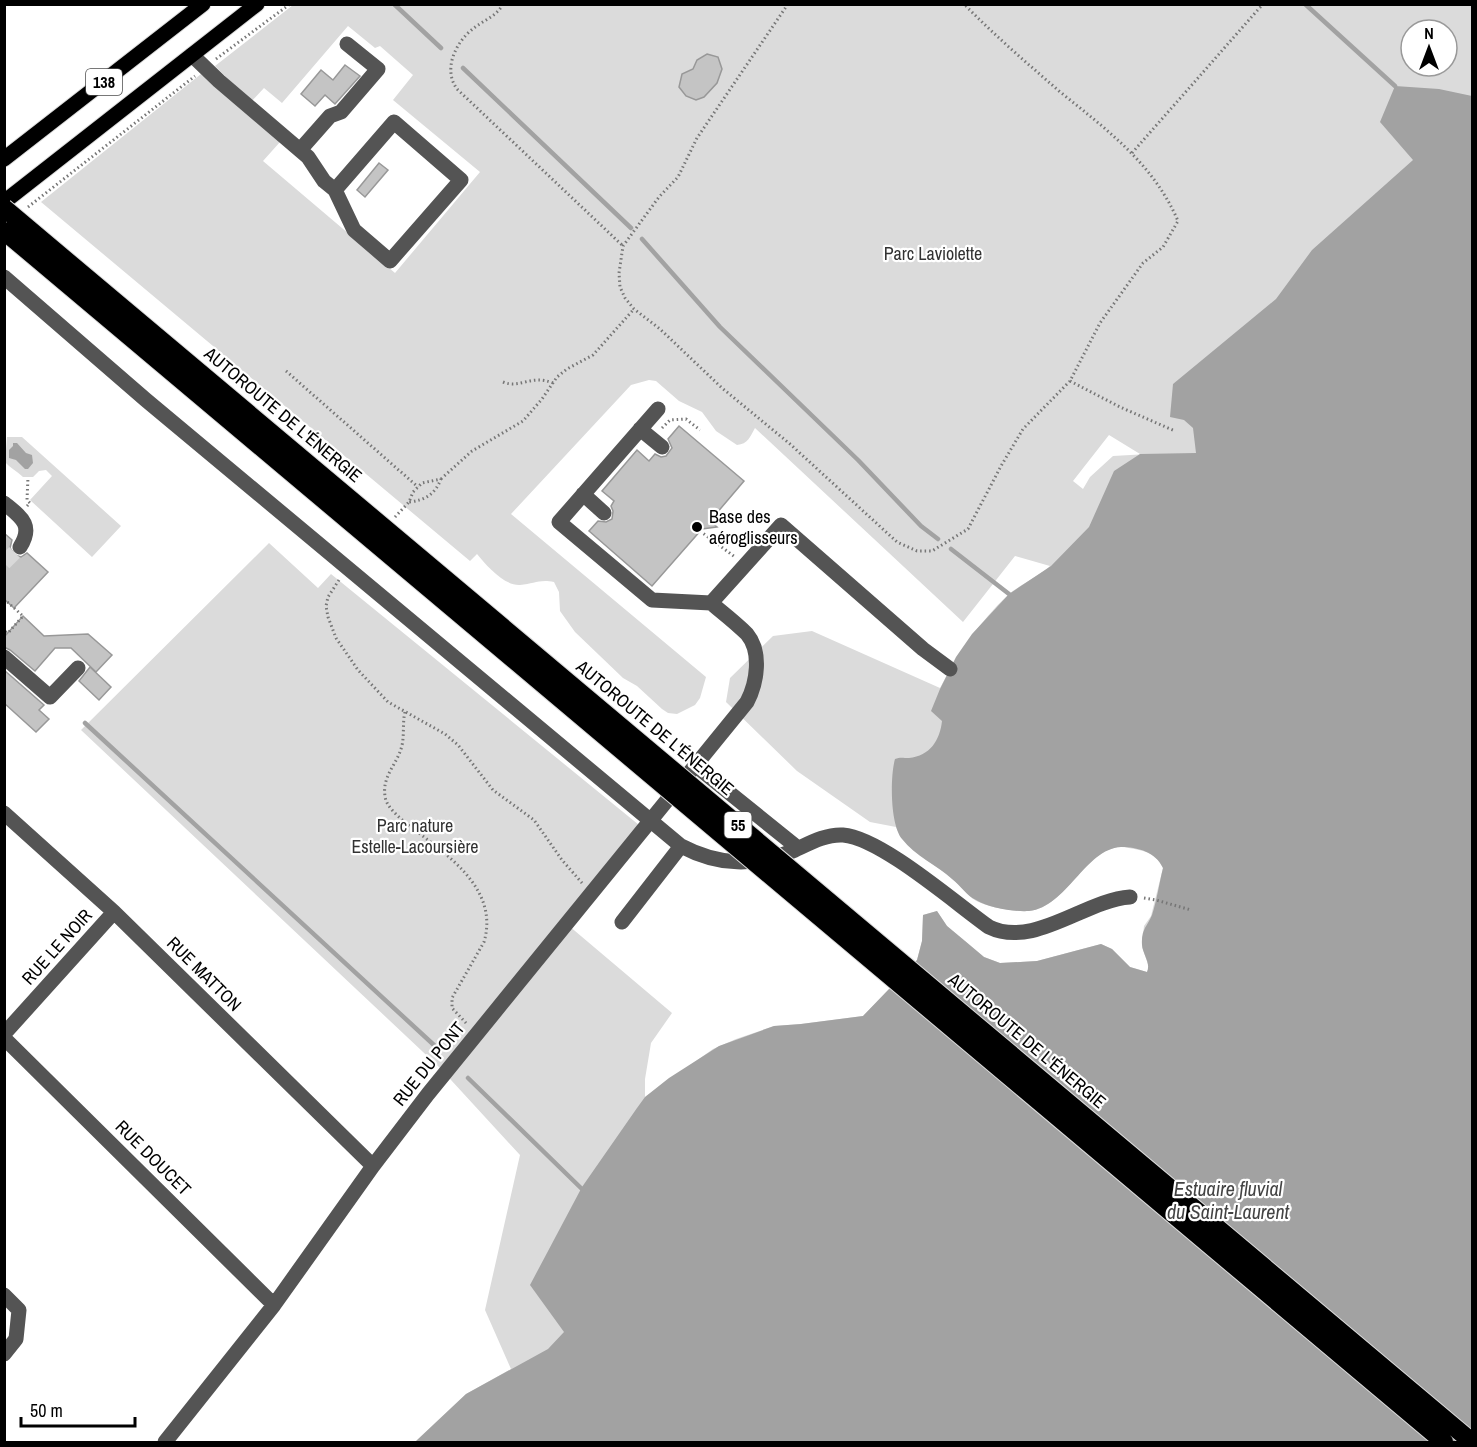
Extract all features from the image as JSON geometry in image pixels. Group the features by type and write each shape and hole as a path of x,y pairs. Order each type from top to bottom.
{"highway":[{"name":"AUTOROUTE DE L'ÉNERGIE","path":"13,210 1472,1443"},
{"name":"55","path":"4,231 1444,1443"}],"main road":[{"name":"138","path":"4,159 203,4"},
{"name":"138","path":"4,202 257,4"}],"street":[{"path":"300,150 330,116 341,112 378,69 346,44"},
{"path":"192,55 308,157 324,181 335,190 354,230 390,261 461,180 394,122 335,190"},
{"path":"4,278 146,400 681,846 715,860 742,863 771,857 829,836 842,835 867,842 901,863 989,927 1004,933 1018,933 1044,927 1110,901 1130,897"},
{"path":"658,409 640,429 615,466 583,494 559,522 652,600 711,603 781,525 923,649 950,669"},
{"path":"640,429 662,447"},
{"path":"583,494 604,513"},
{"path":"4,503 21,518 25,525 26,535 20,547"},
{"name":"RUE DU PONT","path":"165,1443 274,1305 373,1166 490,1018 696,766 752,692 756,673 754,648 747,634 711,603"},
{"path":"4,657 50,697 78,668"},
{"path":"696,766 798,848"},
{"name":"RUE MATTON","path":"4,813 114,912 373,1166"},
{"path":"622,922 681,846"},
{"name":"RUE LE NOIR","path":"4,1036 114,912"},
{"name":"RUE DOUCET","path":"4,1036 274,1305"},
{"path":"4,1295 19,1310 16,1339 4,1354"}],"path":[{"path":"218,57 290,4"},
{"path":"503,4 497,12 466,35 450,64 450,79 458,90 623,246"},
{"path":"788,4 697,138 678,177 623,246 619,283 623,295 634,309 660,329 722,388 790,444 897,542 917,551 932,551 968,529 1023,429 1070,381 1100,323 1143,263 1163,247 1178,221 1158,183 1132,153 964,4"},
{"path":"1132,153 1263,4"},
{"path":"13,210 198,73"},
{"path":"410,502 428,497 436,489 441,479 472,451 523,421 553,383 567,369 593,355 634,309"},
{"path":"286,371 418,487"},
{"path":"503,382 512,384 535,378 553,383"},
{"path":"1070,381 1174,431"},
{"path":"663,429 670,420 686,419 700,430"},
{"path":"25,509 30,502 27,500 27,477"},
{"path":"405,506 410,502 418,487 427,480 441,479"},
{"path":"700,531 745,565"},
{"path":"342,576 332,589 326,611 332,631 348,657 388,702 445,734 458,745 493,790 534,820 562,860 586,888"},
{"path":"4,599 23,616 8,633 4,631"},
{"path":"405,712 402,747 385,782 384,793 387,802 403,820 438,847 466,873 480,895 487,915 487,933 484,942 452,998 452,1008 472,1028"},
{"path":"1156,900 1191,910"}],"green space":[{"path":"293,5 1472,5 1472,608 1185,956 415,1442 466,1394 511,1369 485,1310 520,1155 440,1068 81,730 269,543 318,588 331,574 639,825 562,920 672,1013 651,1043 645,1079 645,1097 713,1049 736,1039 774,1026 863,1016 917,960 922,941 923,915 937,911 947,926 984,957 1000,963 1037,961 1101,944 1112,949 1130,967 1147,972 1149,967 1142,947 1144,926 1151,916 1163,868 1150,854 1121,847 1108,850 1097,857 1054,899 1042,907 1023,911 983,904 972,898 952,879 912,849 896,827 870,822 797,771 726,702 730,678 773,636 812,631 940,688 978,627 1008,595 1050,566 1015,556 963,622 755,428 746,442 737,445 716,431 702,412 679,401 656,381 649,380 631,385 511,514 706,677 700,698 695,705 677,714 668,713 637,686 623,678 575,632 560,611 559,592 554,582 514,584 496,574 477,554 470,561 41,202 201,74 280,142 263,161 395,273 480,172 393,100 413,75 380,46 375,48 348,26 282,103 264,88 251,102 215,66","holes":["1109,435 1140,454 1148,454 1113,456 1090,477 1083,489 1073,481"]},
{"path":"7,437 22,437 121,526 92,557 30,500 52,476 46,470 39,471 33,477 23,477 9,466 5,462"}],"water":[{"name":"Estuaire fluvial du Saint-Laurent","path":"1395,86 1439,89 1472,96 1472,1442 415,1442 466,1394 548,1349 564,1332 530,1285 582,1187 645,1097 669,1078 719,1046 774,1026 863,1016 917,960 922,941 923,915 937,911 947,926 984,957 1000,963 1037,961 1101,944 1112,949 1130,967 1147,972 1148,965 1142,945 1142,935 1154,909 1163,868 1156,858 1133,848 1121,847 1108,850 1086,867 1054,900 1029,911 1002,909 981,903 902,839 893,812 892,777 895,759 916,757 933,746 939,735 942,721 931,711 956,657 972,634 1009,594 1051,566 1089,527 1114,471 1140,454 1196,453 1193,428 1184,420 1170,417 1173,384 1276,299 1312,250 1413,160 1380,122"},
{"path":"13,443 17,443 26,453 32,455 33,463 28,469 9,458 9,450"}],"building":[{"path":"707,54 718,57 722,69 717,83 704,97 696,100 686,96 679,87 682,74 693,69 697,60"},
{"path":"345,65 360,76 335,104 325,95 315,106 301,94 321,70 333,80"},
{"path":"379,163 388,170 365,197 357,190"},
{"path":"679,426 744,481 710,521 717,527 702,529 652,586 589,531 598,521 606,522 612,519 611,506 614,501 602,491 637,450 649,461 655,454 661,457 666,456 672,448 668,439"},
{"path":"4,533 12,540 10,548 15,555 21,557 27,553 48,572 14,608 4,599"},
{"path":"23,616 44,636 88,634 112,655 96,672 71,648 55,648 35,671 4,647 4,637"},
{"path":"90,667 111,687 99,700 79,681"},
{"path":"4,670 44,705 39,710 49,719 36,732 4,703"}],"waterway":[{"path":"394,4 441,48"},
{"path":"1305,4 1395,86"},
{"path":"463,68 631,228"},
{"path":"642,239 720,327 858,460 921,526 938,539"},
{"path":"951,549 1009,594"},
{"path":"85,723 435,1046"},
{"path":"468,1078 584,1191"}],"tunnel":[{"path":"4,563 20,547"}],"place":[{"name":"Base des aéroglisseurs","path":"697,527"}],"park label":[{"name":"Parc Laviolette","path":"933,254"},
{"name":"Parc nature Estelle-Lacoursière","path":"415,836"}]}
